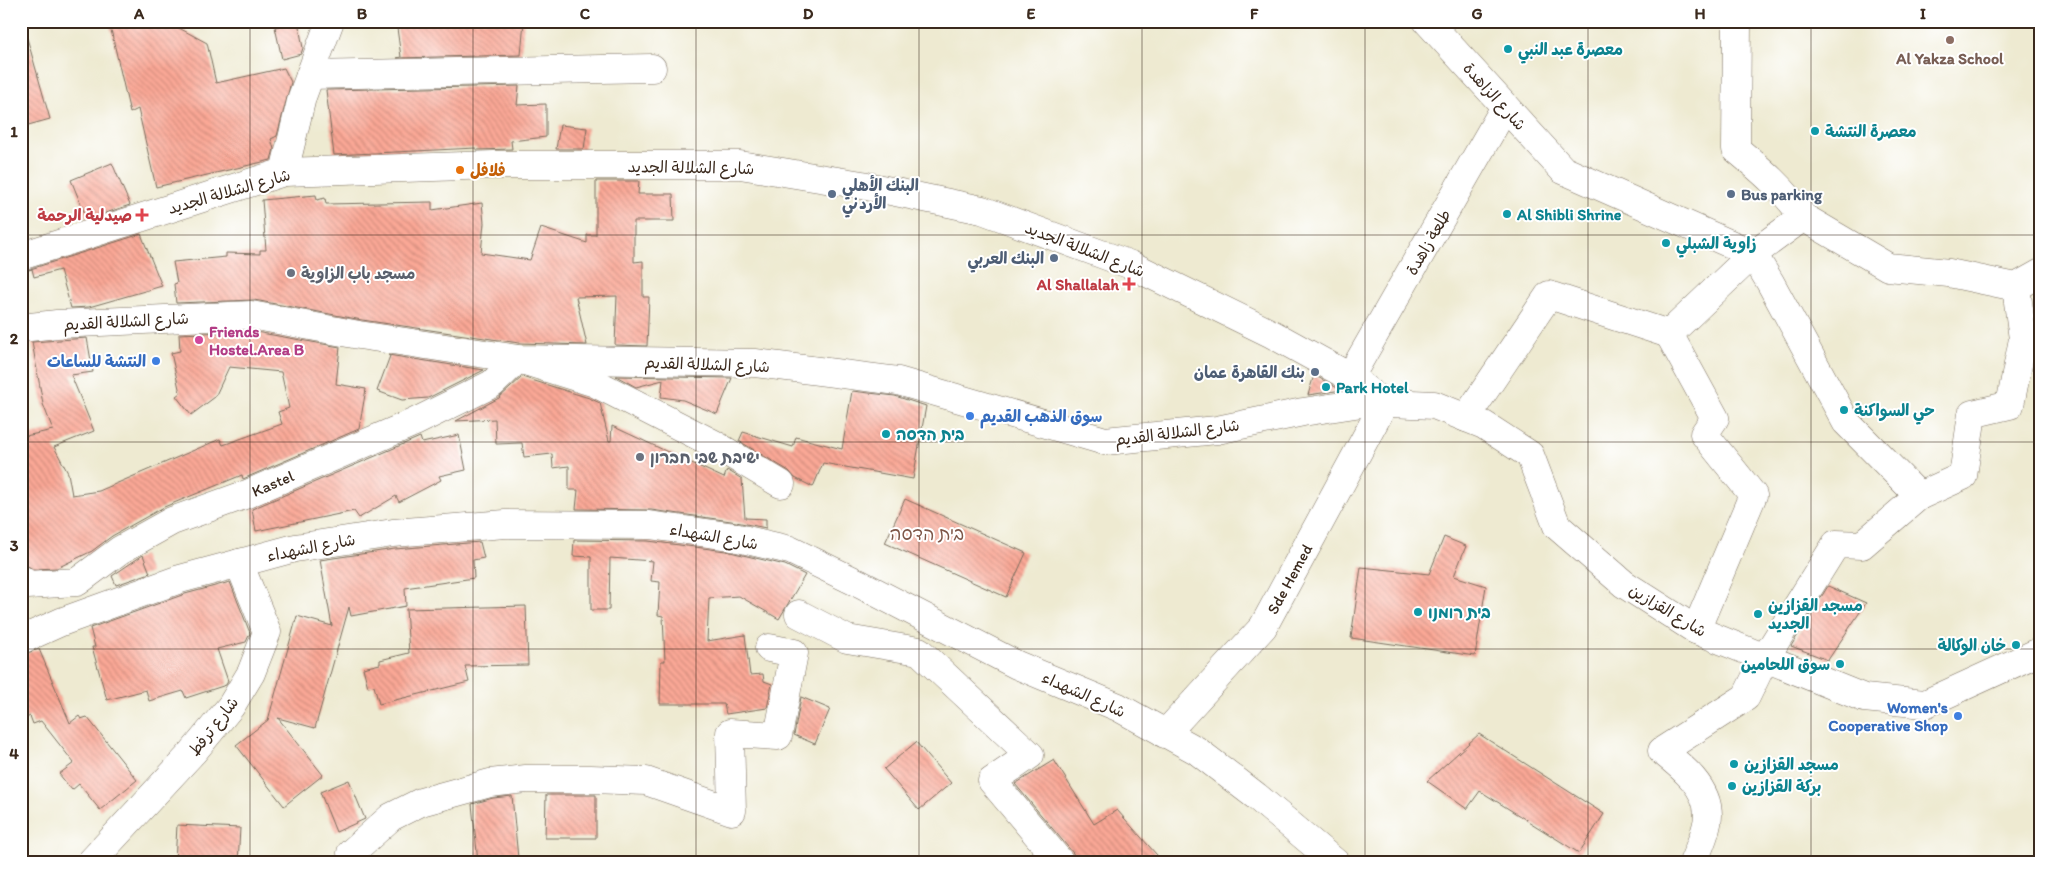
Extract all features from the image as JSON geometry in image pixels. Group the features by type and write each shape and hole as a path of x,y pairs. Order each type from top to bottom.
{"street":[{"path":"284,172 302,97 330,21"},
{"name":"شارع الزاهدة","path":"1427,21 1563,170 1753,254"},
{"path":"1738,21 1736,149 1759,168 1798,210 1888,267 1949,273 2016,287 2041,273"},
{"path":"310,75 652,68"},
{"name":"طلعة زاهدة","path":"1350,377 1505,107"},
{"name":"شارع الشلالة الجديد","path":"21,256 284,172 494,165 740,165 862,185 982,210 1130,265 1272,334 1350,377 1384,404"},
{"path":"1670,334 1798,210"},
{"path":"1753,254 1846,422 1919,496"},
{"path":"1693,863 1708,815 1701,791 1685,769 1662,750 1746,697 1766,658 1836,544 1862,545 1919,496 1963,476 1972,414 2010,404 2023,339 2016,287"},
{"path":"1466,418 1549,295 1670,334 1715,418 1704,434 1753,495 1696,630"},
{"name":"شارع الشلالة القديم","path":"21,328 57,324 252,315 359,335 518,359 755,363 898,381 1105,441 1217,430 1303,412 1368,402 1384,404"},
{"path":"518,359 595,383 714,444 780,484"},
{"name":"Kastel","path":"21,579 28,585 77,582 120,550 172,521 247,494 415,422 492,384 518,359"},
{"name":"شارع القزازين","path":"1384,404 1434,405 1484,425 1530,455 1557,526 1624,584 1696,630 1864,698 1925,704 2041,651"},
{"name":"Sde Hemed","path":"1165,734 1263,627 1384,404"},
{"name":"شارع الشهداء","path":"25,638 61,622 180,579 295,548 385,534 505,524 649,525 729,536 790,550 1017,665 1118,708 1196,750 1256,796 1336,863"},
{"name":"شارع ترفط","path":"90,863 193,752 231,706 251,673 267,632 239,563"},
{"path":"799,614 847,639 919,651 1030,755 992,781 1061,863"},
{"path":"351,853 391,817 420,802 490,783 526,779 646,781 732,811 730,733 778,736 794,653 769,648"}],"building":[{"path":"109,21 166,21 207,43 216,83 284,68 291,82 277,136 271,139 274,149 271,160 156,187 138,109 130,113"},
{"path":"278,21 298,21 303,48 301,54 282,59 275,27 279,26"},
{"path":"396,21 524,21 521,55 397,58 401,57"},
{"path":"27,38 50,119 21,127 21,39"},
{"path":"519,86 517,105 546,104 546,137 511,141 512,149 476,150 476,148 334,155 326,90"},
{"path":"560,125 587,128 584,149 556,149"},
{"path":"112,163 130,205 87,219 71,180"},
{"path":"596,181 639,181 638,194 673,194 674,221 634,221 634,262 643,261 643,297 649,297 647,346 615,345 617,296 576,297 587,345 519,343 362,320 254,300 176,303 174,284 177,283 173,262 226,257 226,253 260,254 260,250 266,250 262,200 316,195 317,200 325,198 326,204 432,202 432,210 482,203 484,223 481,253 530,260 541,228 587,243 587,235 596,235"},
{"path":"141,234 162,286 89,307 71,308 60,270 34,277 32,269 21,272"},
{"path":"250,331 340,347 336,384 366,389 359,429 243,479 242,475 164,507 112,536 92,551 57,568 33,569 24,564 21,551 21,437 53,430 43,404 32,342 87,338 93,372 71,375 94,431 54,447 68,473 72,495 99,491 220,439 223,445 282,424 278,412 289,408 281,372 229,367 215,397 191,415 176,396 180,393 171,353 180,351 179,334"},
{"path":"388,355 484,370 428,398 402,400 377,391 390,356"},
{"path":"1314,375 1341,390 1342,390 1308,395"},
{"path":"616,376 732,378 717,414 683,400 661,397 663,380 636,387"},
{"path":"522,377 600,403 609,441 611,441 612,426 724,478 727,470 742,479 745,518 766,519 766,528 731,521 651,510 576,509 578,490 569,490 569,466 553,468 552,454 524,457 522,443 496,444 495,419 456,421 499,398"},
{"name":"בית הדסה","path":"852,391 895,396 926,406 913,479 823,463 813,487 795,478 789,471 739,441 743,432 793,447 796,437 842,449"},
{"path":"459,435 466,470 439,476 441,480 399,502 396,496 359,518 354,511 256,531 252,509 420,437 422,443"},
{"path":"905,499 1026,553 1006,597 885,543"},
{"name":"בית רומנו","path":"1444,537 1466,546 1454,576 1486,586 1475,656 1351,638 1361,567 1429,574"},
{"path":"574,540 648,541 726,551 785,565 805,575 779,619 739,596 709,598 707,641 745,635 750,675 763,674 764,681 772,684 767,708 726,714 724,704 660,704 661,661 665,661 663,616 658,615 660,582 651,581 653,561 610,558 609,610 591,610 591,557 573,556"},
{"path":"480,542 484,558 473,560 474,578 405,588 406,606 351,616 349,607 315,728 278,718 323,775 284,806 236,745 268,720 297,616 332,626 320,560 395,549"},
{"path":"143,555 150,573 116,585 112,576"},
{"path":"230,582 250,633 246,642 217,649 228,681 226,685 186,698 183,691 149,701 146,690 107,700 92,647 95,647 90,628 185,594"},
{"path":"1828,586 1866,603 1828,660 1791,646"},
{"path":"526,606 528,665 465,666 469,682 379,704 374,686 368,687 363,668 380,664 380,660 409,653 406,609"},
{"path":"39,649 70,723 79,716 81,719 87,717 137,780 100,810 79,784 72,790 59,774 74,763 41,721 33,724 30,716 21,721 21,655"},
{"path":"801,697 830,709 815,744 794,735"},
{"path":"1479,734 1604,814 1579,853 1480,791 1467,809 1427,781"},
{"path":"916,742 951,783 919,810 884,769"},
{"path":"1054,760 1094,824 1117,810 1164,863 1076,863 1073,853 1015,784"},
{"path":"349,780 365,819 336,832 320,792"},
{"path":"546,795 596,795 596,838 545,838"},
{"path":"512,796 518,858 478,862 472,804 493,798"},
{"path":"177,825 240,828 238,863 175,863"}],"place":[{"name":"Al Yakza School","path":"1950,40"},
{"name":"معصرة عبد النبي","path":"1508,49"},
{"name":"معصرة النتشة","path":"1815,131"},
{"name":"فلافل","path":"460,170"},
{"name":"البنك الأهلي الأردني","path":"832,194"},
{"name":"Bus parking","path":"1731,194"},
{"name":"Al Shibli Shrine","path":"1507,214"},
{"name":"صيدلية الرحمة","path":"142,215"},
{"name":"زاوية الشبلي","path":"1666,243"},
{"name":"البنك العربي","path":"1054,258"},
{"name":"مسجد باب الزاوية","path":"291,273"},
{"name":"Al Shallalah","path":"1129,284"},
{"name":"Friends Hostel.Area B","path":"199,340"},
{"name":"النتشة للساعات","path":"156,361"},
{"name":"بنك القاهرة عمان","path":"1315,372"},
{"name":"Park Hotel","path":"1326,387"},
{"name":"حي السواكنة","path":"1844,410"},
{"name":"سوق الذهب القديم","path":"970,416"},
{"name":"בית הדסה","path":"886,434"},
{"name":"ישיבת שבי חברון","path":"640,457"},
{"name":"בית רומנו","path":"1418,612"},
{"name":"مسجد القزازين الجديد","path":"1758,614"},
{"name":"خان الوكالة","path":"2016,645"},
{"name":"سوق اللحامين","path":"1840,664"},
{"name":"Women's Cooperative Shop","path":"1958,716"},
{"name":"مسجد القزازين","path":"1734,764"},
{"name":"بركة القزازين","path":"1732,786"}],"district":[{"name":"בית הדסה","path":"927,534"}]}
